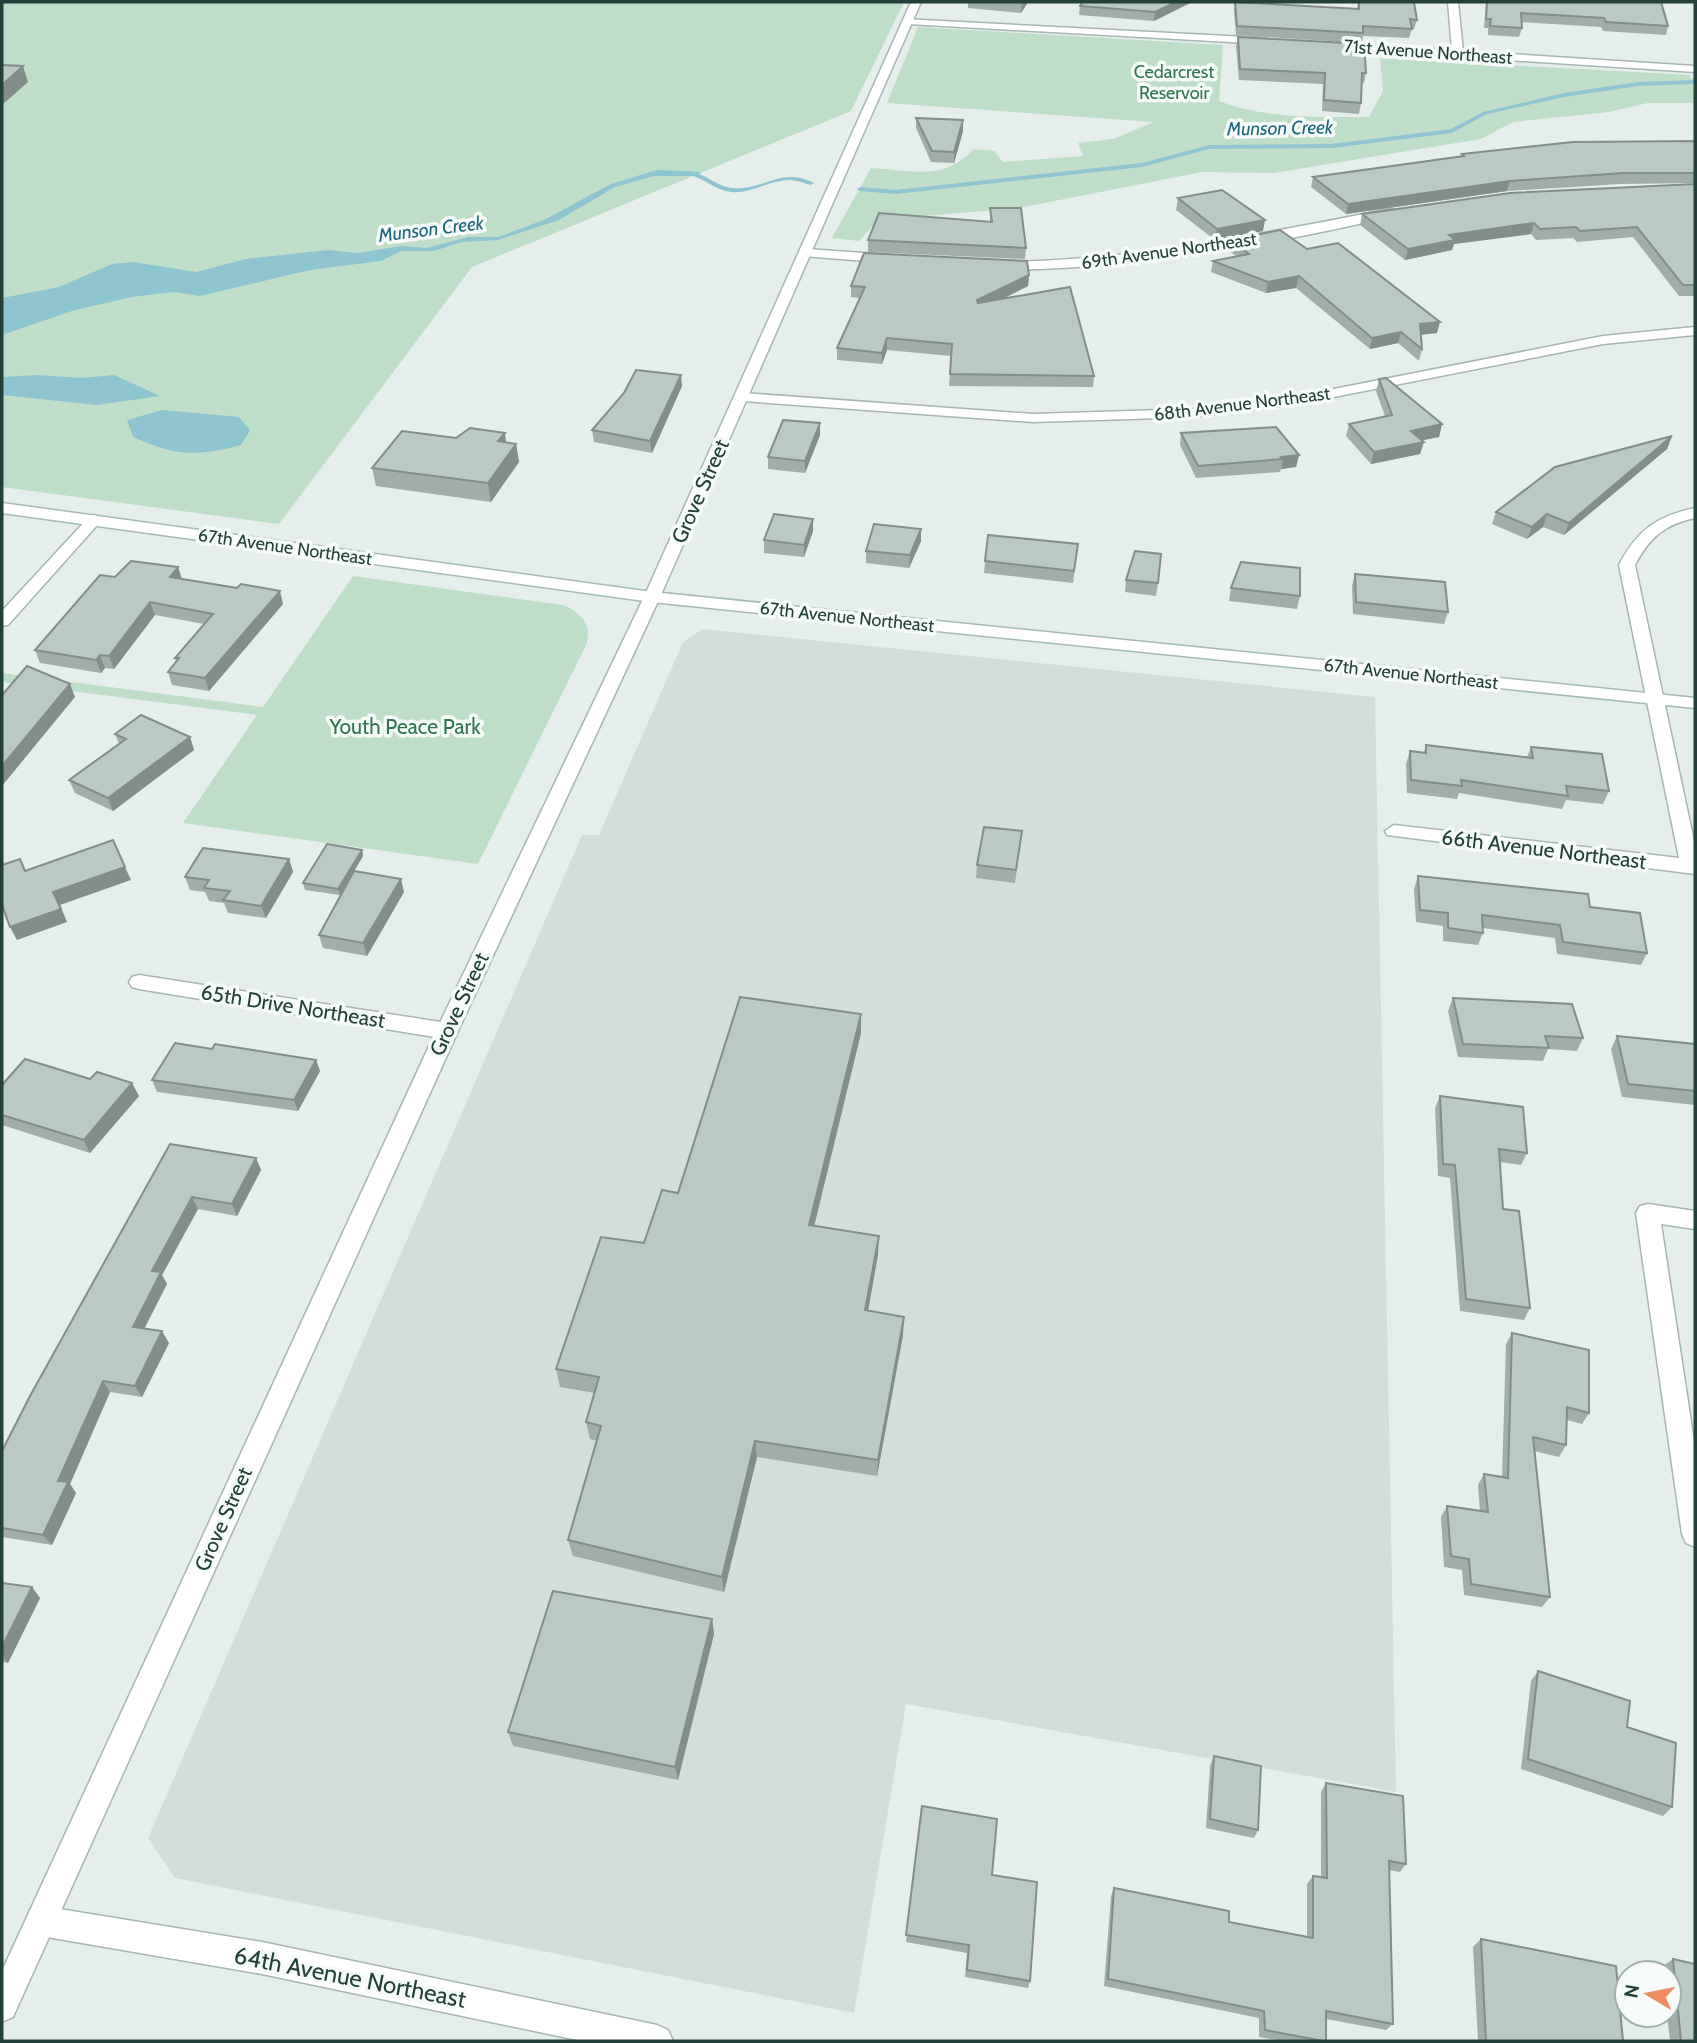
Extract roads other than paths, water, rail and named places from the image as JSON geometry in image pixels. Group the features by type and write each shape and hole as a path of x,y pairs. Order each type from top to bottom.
{"street":[{"name":"Grove Street","path":"2,2006 447,1031 652,597 807,253 916,2"},
{"path":"1453,2 1458,55"},
{"path":"908,21 1283,43"},
{"name":"71st Avenue Northeast","path":"1324,45 1695,69"},
{"name":"69th Avenue Northeast","path":"984,266 1044,267 1125,261 1410,210"},
{"path":"807,253 903,260"},
{"name":"68th Avenue Northeast","path":"743,397 1032,418 1194,414 1298,400 1603,340 1695,331"},
{"name":"67th Avenue Northeast","path":"2,508 652,597 1695,703"},
{"path":"1692,867 1653,699 1627,565 1637,544 1654,524 1695,513"},
{"path":"2,621 94,520"},
{"name":"66th Avenue Northeast","path":"1394,831 1692,867"},
{"name":"65th Drive Northeast","path":"139,982 447,1031"},
{"path":"1695,1220 1647,1213 1695,1534"},
{"name":"64th Avenue Northeast","path":"41,1921 262,1958 657,2041"}],"water":[{"path":"657,170 702,172 694,176 654,176 615,187 559,220 498,240 462,242 434,251 401,251 381,261 310,270 200,296 174,292 131,297 72,311 2,335 2,298 59,287 112,264 133,262 196,272 246,259 328,250 357,253 402,246 427,248 468,237 498,237 544,220 611,184"},
{"path":"37,375 81,378 114,375 160,396 97,405 2,395 2,377"},
{"path":"162,410 239,417 250,430 241,445 198,453 161,448 133,437 127,420"}],"waterway":[{"name":"Munson Creek","path":"860,189 896,192 1142,165 1209,147 1332,146 1452,131 1485,113 1564,95 1638,84 1695,82"},
{"name":"Munson Creek","path":"687,173 693,173 731,190 789,178 811,183"}],"park label":[{"name":"Cedarcrest Reservoir","path":"1174,82"},
{"name":"Youth Peace Park","path":"405,726"}]}
